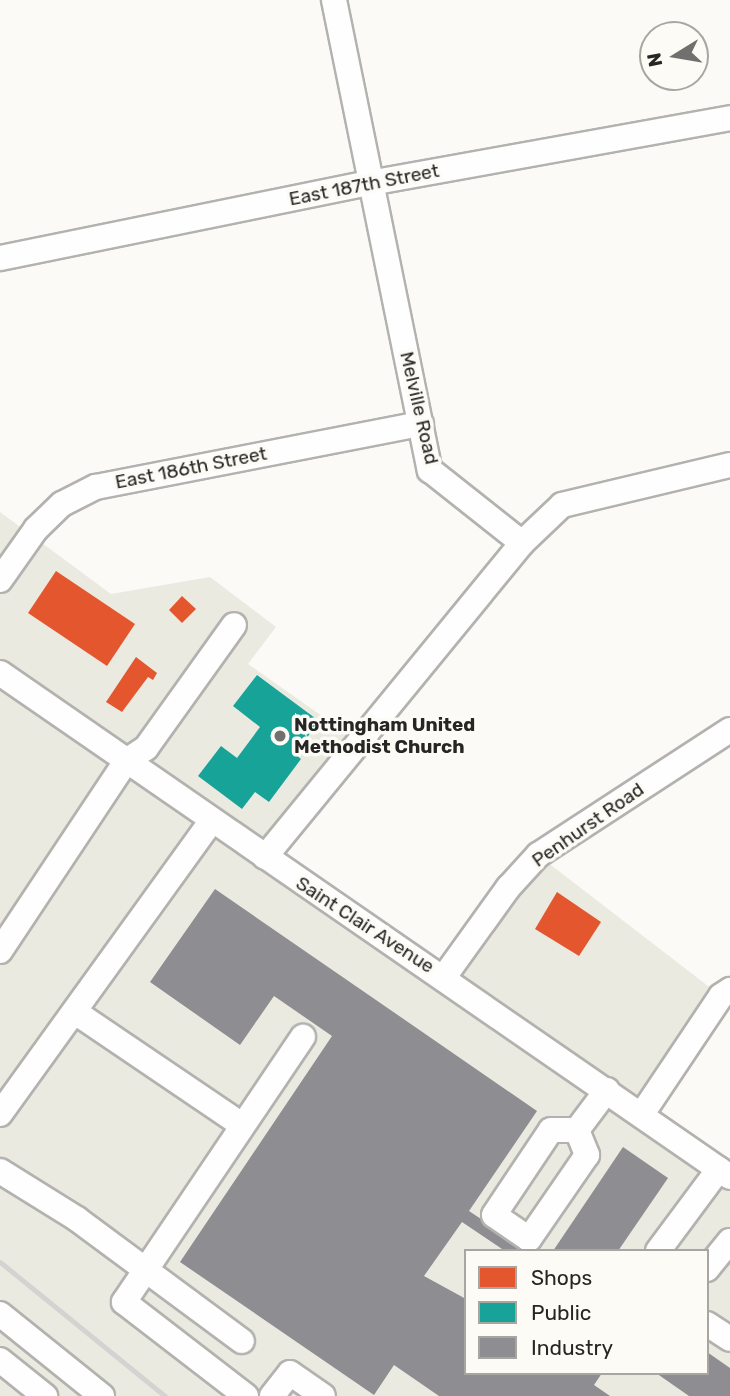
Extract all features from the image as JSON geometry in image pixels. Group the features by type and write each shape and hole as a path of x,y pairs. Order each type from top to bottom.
{"street":[{"name":"Melville Road","path":"334,0 430,470 522,543"},
{"name":"East 187th Street","path":"0,258 370,183 730,118"},
{"name":"East 186th Street","path":"0,580 36,529 62,504 96,487 421,424"},
{"path":"265,857 522,543 562,505 730,465"},
{"path":"0,951 127,761 146,748 234,625"},
{"name":"Saint Clair Avenue","path":"0,673 265,857 444,977 724,1173"},
{"name":"Penhurst Road","path":"444,977 508,888 538,855 730,730"},
{"path":"0,1114 212,820"},
{"path":"642,1114 721,996 730,990"},
{"path":"75,1012 242,1125"},
{"path":"246,1396 124,1302 144,1268 303,1037"},
{"path":"578,1130 607,1090"},
{"path":"0,1171 144,1268 242,1341"},
{"path":"660,1249 724,1173"},
{"path":"709,1267 730,1241"},
{"path":"0,1314 102,1396"},
{"path":"709,1325 729,1338"},
{"path":"0,1360 45,1396"},
{"path":"272,1396 290,1373 323,1396"}],"shaded area":[{"path":"0,512 111,594 210,577 276,627 248,664 359,742 266,857 444,977 538,855 721,996 642,1114 730,1177 730,1396 0,1396"}],"building: Shops":[{"path":"56,571 135,624 107,666 28,613"},
{"path":"182,596 196,609 182,623 169,610"},
{"path":"136,657 157,673 153,680 148,677 122,712 106,702"},
{"path":"557,892 601,922 579,956 535,929"}],"building: Public":[{"name":"Nottingham United Methodist Church","path":"257,675 319,721 295,754 301,759 269,802 255,792 242,809 198,776 221,746 237,758 260,727 233,706"}],"building: Industry":[{"path":"215,889 537,1111 469,1211 526,1249 502,1249 462,1222 424,1276 464,1298 464,1375 601,1375 594,1385 610,1396 439,1396 394,1365 374,1395 180,1262 332,1036 274,996 240,1045 150,982"},
{"path":"623,1147 668,1178 619,1249 554,1249"},
{"path":"709,1353 730,1368 730,1396 689,1396 659,1375 709,1375"}],"railway":[{"path":"0,1262 165,1396"}],"place":[{"name":"Nottingham United Methodist Church","path":"280,736"}]}
